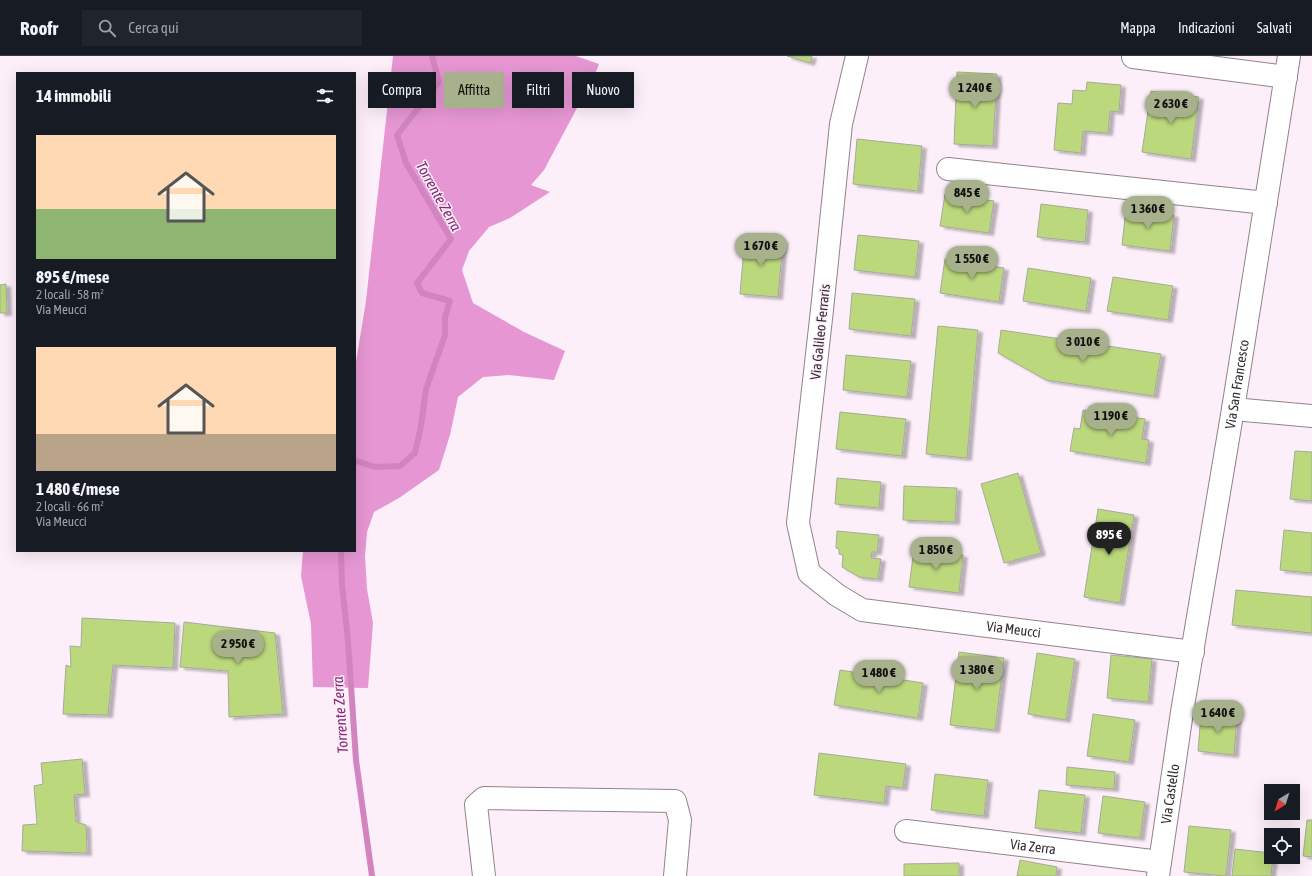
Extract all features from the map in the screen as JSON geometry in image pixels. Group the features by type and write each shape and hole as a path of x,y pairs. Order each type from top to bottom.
{"street":[{"name":"Via Galileo Ferraris","path":"837,595 809,573 798,523 841,124 857,56"},
{"name":"Via San Francesco","path":"1182,712 1233,409 1289,56"},
{"path":"1133,57 1286,77"},
{"path":"948,169 1266,203"},
{"path":"1233,409 1312,416"},
{"name":"Via Meucci","path":"837,595 862,610 1193,652"},
{"name":"Via Castello","path":"1159,869 1182,712"},
{"path":"484,876 476,805 484,798 674,801 680,820 675,876"},
{"name":"Via Zerra","path":"906,831 1159,869"}],"shaded area":[{"path":"393,56 576,56 599,64 596,72 572,72 572,108 577,108 544,170 531,185 550,192 510,218 489,227 469,251 462,270 473,303 524,332 565,351 554,380 509,375 483,377 458,397 450,435 439,470 399,498 374,512 367,532 365,556 367,589 373,623 368,688 313,687 311,624 301,576 303,552 356,552 356,362 366,301 387,108 436,108 436,72 391,72"}],"building":[{"path":"787,56 812,56 810,63"},
{"path":"957,72 997,74 993,146 954,144"},
{"path":"1087,82 1121,85 1119,112 1110,111 1108,133 1083,131 1081,153 1054,150 1058,103 1072,104 1073,90 1086,91"},
{"path":"1151,91 1199,97 1191,159 1142,152"},
{"path":"857,139 922,146 918,191 853,184"},
{"path":"945,194 994,201 989,233 940,226"},
{"path":"1041,204 1088,210 1085,242 1037,237"},
{"path":"1126,209 1174,215 1170,251 1122,245"},
{"path":"858,235 919,241 915,277 854,270"},
{"path":"745,236 783,240 778,297 740,294"},
{"path":"945,259 1004,268 999,302 940,293"},
{"path":"1028,268 1091,278 1086,311 1023,301"},
{"path":"1113,277 1173,286 1168,320 1107,311"},
{"path":"6,284 7,313 0,313 0,285"},
{"path":"852,293 915,299 911,336 849,329"},
{"path":"938,326 978,330 967,458 926,454"},
{"path":"1001,330 1161,354 1154,396 1046,380 998,353"},
{"path":"846,355 911,361 907,397 843,390"},
{"path":"1083,410 1145,419 1142,439 1149,440 1146,463 1070,451 1074,428 1080,429"},
{"path":"840,412 906,419 902,456 836,449"},
{"path":"1295,451 1312,452 1312,501 1290,499"},
{"path":"1018,473 1041,553 1004,563 981,484"},
{"path":"837,478 881,482 879,508 835,504"},
{"path":"904,486 957,488 955,522 903,520"},
{"path":"1098,509 1134,515 1120,603 1084,597"},
{"path":"1284,530 1312,533 1312,573 1280,570"},
{"path":"837,531 879,535 877,552 872,552 871,558 881,559 878,579 859,577 842,567 843,555 839,554 839,549 836,548"},
{"path":"914,549 963,555 959,593 909,587"},
{"path":"1236,590 1312,597 1312,633 1232,625"},
{"path":"82,618 175,623 173,668 113,665 108,715 63,714 66,665 71,667 70,646 81,647"},
{"path":"184,622 275,633 283,714 229,717 228,671 180,667"},
{"path":"959,652 1004,658 995,730 950,725"},
{"path":"1037,653 1075,659 1066,720 1028,714"},
{"path":"1111,655 1152,659 1148,702 1107,698"},
{"path":"840,670 923,683 918,718 834,705"},
{"path":"1093,714 1135,720 1129,762 1087,756"},
{"path":"1201,714 1237,718 1234,755 1198,751"},
{"path":"819,753 906,764 903,788 886,786 884,803 814,795"},
{"path":"82,759 85,794 74,795 76,822 86,825 87,853 22,851 23,825 37,824 34,786 43,784 41,763"},
{"path":"1067,767 1115,772 1114,789 1066,785"},
{"path":"935,774 988,780 984,816 931,810"},
{"path":"1039,790 1085,795 1081,833 1035,828"},
{"path":"1103,796 1145,802 1140,838 1098,833"},
{"path":"1307,820 1312,820 1312,857 1303,856"},
{"path":"1189,826 1231,830 1226,876 1184,872"},
{"path":"1235,849 1264,852 1264,864 1272,864 1271,876 1232,876"},
{"path":"1020,860 1057,867 1056,876 1017,876"},
{"path":"959,863 959,876 904,876 904,864"}],"waterway":[{"name":"Torrente Zerra","path":"356,462 375,467 400,466 415,453 421,426 426,389 445,335 445,317 450,301 422,293 417,283 451,239 406,163 397,135 439,82 432,56"},
{"name":"Torrente Zerra","path":"341,552 342,584 348,641 356,760 372,876"}]}
